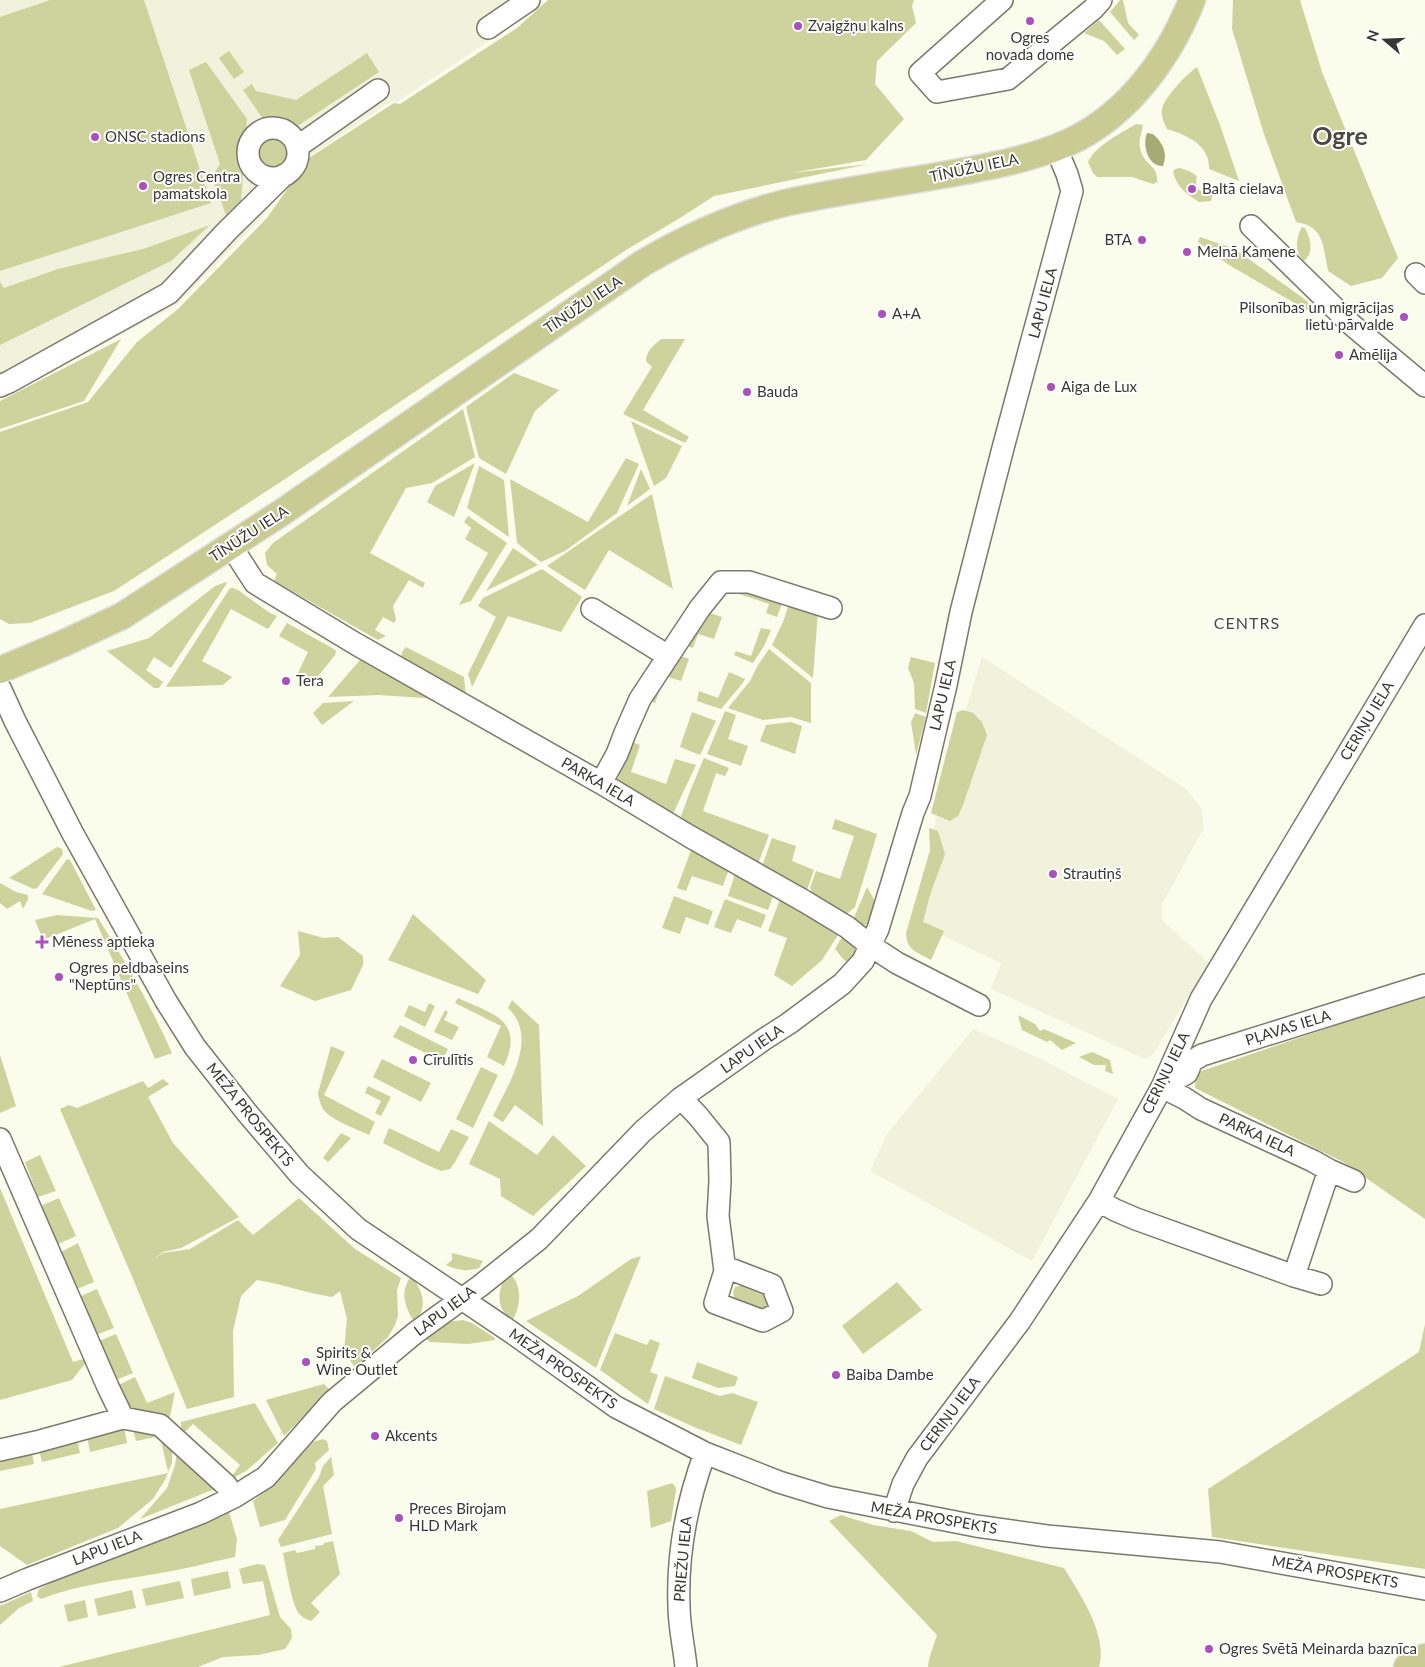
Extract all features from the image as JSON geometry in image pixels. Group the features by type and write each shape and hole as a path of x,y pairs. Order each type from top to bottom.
{"main road":[{"name":"TĪNŪŽU IELA","path":"0,670 122,616 231,546 644,263 708,229 754,212 789,202 994,166 1056,148 1084,134 1111,116 1145,83 1160,63 1188,10"},
{"path":"1407,1667 1425,1657"}],"street":[{"path":"488,28 529,0"},
{"path":"1002,0 920,73 937,92 1008,79 1093,9 1101,0"},
{"path":"297,147 378,90"},
{"path":"0,386 169,293 246,212 291,170 296,163 297,147 294,139 288,133 281,129 271,128 263,130 253,138 249,146 249,161 255,170 265,176 274,178 284,175"},
{"name":"LAPU IELA","path":"0,1591 201,1513 234,1497 266,1477 332,1402 415,1333 538,1239 643,1131 681,1098 842,984 863,961 878,930 913,813 920,796 962,612 1003,448 1072,191 1056,148"},
{"path":"246,212 248,193 255,170"},
{"path":"1251,226 1352,325 1421,380"},
{"name":"PARKA IELA","path":"231,546 255,583 356,644 778,886 847,927 897,963 979,1005"},
{"path":"601,783 618,754 624,733 640,699 700,608 722,582 749,582 830,608"},
{"path":"592,610 668,656"},
{"name":"CERIŅU IELA","path":"894,1511 902,1484 917,1458 1020,1321 1099,1201 1162,1087 1201,999 1425,625"},
{"name":"MEŽA PROSPEKTS","path":"0,688 76,840 153,978 195,1047 248,1114 300,1175 358,1229 616,1407 704,1453 779,1482 828,1498 976,1526 1047,1536 1220,1552 1425,1589"},
{"name":"PĻAVAS IELA","path":"1162,1087 1187,1073 1192,1061 1202,1055 1425,985"},
{"name":"PARKA IELA","path":"1162,1087 1201,1109 1354,1181"},
{"path":"681,1098 719,1142 720,1181 718,1216 725,1271"},
{"path":"0,1139 123,1418"},
{"path":"1294,1276 1329,1170"},
{"path":"1099,1201 1136,1219 1321,1284"},
{"path":"0,1450 123,1418 160,1425 226,1485 234,1497"},
{"name":"PRIEŽU IELA","path":"686,1667 678,1608 679,1568 688,1505 704,1453"}],"shaded area":[{"name":"Ogres Centra pamatskola","path":"0,0 541,0 516,23 397,102 391,101 306,159 266,213 177,305 0,399"},
{"name":"ONSC stadions","path":"50,0 144,0 211,203 0,271 0,17"},
{"path":"548,0 914,0 912,6 916,23 877,61 875,84 904,119 866,160 791,173 869,164 714,196 626,250 282,481 114,591 30,623 9,624 0,619 0,432 88,402 137,342 178,309 267,218 309,158 394,103 400,104 517,28"},
{"path":"1120,0 1123,0 1128,23 1139,35 1134,40 1110,12"},
{"path":"1233,0 1300,0 1322,72 1398,258 1382,278 1351,286 1328,271 1323,246 1318,233 1305,224 1296,222 1264,134 1232,29"},
{"path":"1099,20 1125,49 1117,55 1104,41 1084,33"},
{"path":"229,51 244,72 234,79 219,58"},
{"path":"367,53 379,72 296,127 263,119 243,90 252,84 256,91 296,100"},
{"path":"206,62 247,119 241,201 226,215 212,177 220,164 189,70"},
{"path":"1197,67 1220,125 1239,181 1209,169 1206,153 1201,147 1182,134 1167,129 1163,120 1163,105 1182,80"},
{"path":"1136,124 1143,125 1140,148 1144,158 1156,172 1157,182 1153,184 1132,177 1097,177 1088,162 1092,156 1109,140"},
{"path":"1147,133 1153,134 1162,145 1165,153 1163,166 1153,163 1150,159 1145,143"},
{"path":"274,134 286,140 292,152 286,164 274,170 262,164 256,152 262,140"},
{"path":"1180,168 1197,176 1196,183 1198,189 1203,192 1210,191 1211,201 1199,202 1183,190 1173,172 1175,169"},
{"path":"210,225 171,261 0,345 0,282 4,288 58,269 143,249"},
{"path":"1302,227 1305,228 1310,241 1309,254 1304,261 1297,249 1298,236"},
{"path":"1200,237 1235,249 1307,301 1314,309 1315,315 1229,265 1198,242"},
{"path":"121,339 84,401 0,429 0,401"},
{"path":"661,339 685,339 643,410 689,437 685,443 623,414 652,367 646,361 647,354"},
{"path":"514,373 559,390 535,411 506,474 479,458 466,407"},
{"path":"463,409 475,457 432,483 406,488 370,553 425,583 423,588 409,580 393,606 396,620 394,623 383,617 375,630 386,636 378,640 274,581 277,574 267,565 265,553 273,543"},
{"path":"631,421 682,446 666,478 654,486"},
{"path":"626,458 639,464 617,513 565,551 541,562 517,543 510,479 588,522"},
{"path":"475,463 454,517 427,502 435,486"},
{"path":"479,466 504,480 509,537 467,508"},
{"path":"641,469 650,489 627,506"},
{"path":"652,494 673,589 609,550 585,590 547,566"},
{"path":"468,516 507,543 471,601 459,605 488,553 465,539 471,528 464,522"},
{"path":"513,548 538,565 486,591"},
{"path":"542,569 582,597 561,632 508,616 472,687 468,674 496,617 478,606 483,598"},
{"path":"226,582 171,668 154,657 146,670 163,682 159,688 154,688 107,651 149,638 215,586"},
{"path":"744,584 784,598 777,617 766,613 769,604 730,591"},
{"path":"230,588 238,590 277,616 268,629 231,609 202,661 232,677 223,685 166,687"},
{"path":"790,601 818,611 813,678 772,645"},
{"path":"707,612 722,617 714,639 698,634 693,648 684,645"},
{"path":"287,623 336,651 335,655 311,685 296,677 308,652 279,636"},
{"path":"761,628 771,630 764,646 753,663 734,655 736,651 751,656"},
{"path":"406,647 464,677 466,697 401,660 402,652"},
{"path":"769,649 811,683 811,723 791,717 763,720 728,708 750,681"},
{"path":"678,655 689,659 681,681 665,676 655,703 648,700"},
{"path":"911,657 935,663 926,713 915,709 914,683 908,668"},
{"name":"Strautiņš","path":"982,657 1186,789 1202,809 1204,828 1162,904 1162,920 1209,963 1152,1056 1145,1059 991,989 1001,963 937,933 915,944 933,831"},
{"path":"360,660 372,661 439,699 379,695 328,697"},
{"path":"729,672 745,679 721,709 697,701 699,691 718,698"},
{"path":"354,701 322,725 313,713 323,703"},
{"path":"963,710 973,713 982,722 987,735 963,805 958,816 950,821 931,813 957,712"},
{"path":"725,711 736,715 728,739 748,746 741,766 707,754"},
{"path":"692,712 716,721 700,755 680,747"},
{"path":"915,713 926,717 916,755 911,722"},
{"path":"791,722 802,726 795,754 760,741 766,725"},
{"path":"632,742 640,745 631,772 666,784 675,759 696,765 672,816 616,783"},
{"path":"704,758 729,768 725,776 716,773 703,811 769,835 757,867 682,820 681,816"},
{"path":"835,819 877,834 855,907 847,914 813,894 810,888 816,871 840,879 854,836 832,829"},
{"path":"929,828 938,831 945,854 930,895 923,922 944,931 931,960 917,953 908,944 906,933 930,850"},
{"path":"772,838 796,846 792,861 814,870 807,890 803,895 761,869"},
{"path":"693,845 729,869 723,886 692,876 686,891 677,888"},
{"path":"57,847 62,849 63,854 37,888 34,889 9,878"},
{"path":"67,859 70,860 96,910 92,911 42,894"},
{"path":"735,874 773,896 768,910 728,896"},
{"path":"0,883 16,892 28,895 23,909 20,901 7,909 0,903"},
{"path":"867,887 881,912 875,920 869,924 862,925 853,920"},
{"path":"674,896 713,911 708,925 686,917 680,934 662,928"},
{"path":"725,899 766,915 761,928 737,919 731,933 714,927"},
{"path":"780,899 840,932 822,960 792,986 774,975 787,938 768,931"},
{"path":"413,914 486,980 478,994 388,960"},
{"path":"57,915 98,918 138,984 172,1053 155,1059 95,919 43,940 35,920"},
{"path":"298,931 324,938 338,937 363,956 363,965 351,990 315,1001 280,986 300,955"},
{"path":"847,935 856,950 854,967 843,959 835,949 840,940"},
{"path":"1425,995 1425,1219 1343,1162 1195,1088 1196,1073"},
{"path":"458,998 493,1014 502,1020 508,1028 510,1038 509,1050 504,1066 487,1057 501,1026 455,1003"},
{"path":"512,1000 539,1025 543,1126 515,1105 503,1122 493,1116 512,1077 521,1047 521,1033 517,1020 508,1008"},
{"path":"429,1003 435,1006 425,1027 404,1016 409,1005 425,1012"},
{"path":"445,1010 448,1012 444,1020 459,1027 452,1040 434,1032"},
{"path":"1018,1015 1035,1024 1040,1031 1044,1029 1076,1043 1062,1050 1050,1040 1047,1042 1022,1030"},
{"path":"400,1025 448,1049 442,1061 393,1037"},
{"path":"973,1029 1041,1059 1118,1099 1032,1261 870,1171 887,1134"},
{"path":"331,1046 345,1052 324,1095 375,1122 369,1135 331,1117 321,1105 318,1093"},
{"path":"1092,1052 1110,1060 1113,1074 1105,1071 1106,1065 1094,1065 1079,1057"},
{"path":"0,1055 16,1106 0,1113"},
{"path":"382,1059 431,1083 421,1102 373,1077"},
{"path":"481,1067 498,1075 473,1128 456,1119"},
{"path":"163,1079 169,1084 148,1097 173,1143 239,1217 181,1248 163,1252 150,1262 163,1253 190,1249 238,1220 253,1235 299,1198 355,1249 401,1278 397,1290 398,1316 395,1325 388,1337 355,1368 344,1350 347,1319 340,1291 332,1297 257,1280 241,1296 233,1331 234,1397 187,1409 60,1109 69,1105 77,1108 143,1081 148,1088"},
{"path":"368,1086 391,1097 381,1116 375,1113 381,1101 365,1093"},
{"path":"489,1121 537,1155 553,1135 586,1166 533,1216 501,1196 500,1179 469,1164"},
{"path":"389,1128 439,1152 451,1129 469,1137 450,1169 441,1171 383,1143"},
{"path":"341,1133 351,1138 328,1162 323,1158"},
{"path":"40,1155 56,1191 38,1197 25,1162"},
{"path":"0,1188 73,1362 90,1357 72,1380 0,1400"},
{"path":"59,1198 76,1236 58,1244 41,1206"},
{"path":"78,1243 94,1282 77,1289 61,1252"},
{"path":"452,1253 483,1261 479,1268 470,1270 458,1269 446,1265 452,1260"},
{"path":"641,1256 596,1368 526,1321 578,1296 631,1259"},
{"path":"508,1272 516,1282 519,1295 519,1302 512,1321 506,1316 500,1304 500,1292"},
{"path":"411,1276 419,1287 423,1299 422,1311 414,1322 408,1311 404,1294 407,1282"},
{"path":"897,1282 922,1310 863,1354 842,1326"},
{"path":"742,1285 764,1293 768,1301 766,1306 761,1310 737,1301 733,1293 735,1287"},
{"path":"97,1289 114,1328 96,1335 81,1296"},
{"path":"463,1320 472,1323 495,1338 495,1340 468,1344 430,1342 426,1339 446,1322"},
{"path":"1425,1324 1425,1569 1212,1537 1208,1489 1419,1352"},
{"path":"615,1333 647,1345 650,1339 660,1343 650,1372 658,1375 648,1404 600,1370"},
{"path":"116,1334 133,1373 116,1380 99,1341"},
{"path":"697,1362 738,1377 735,1386 718,1388 692,1378"},
{"path":"665,1376 720,1396 732,1393 758,1402 741,1445 654,1409"},
{"path":"135,1377 147,1403 175,1392 169,1421 159,1413 133,1409 125,1403 118,1385"},
{"path":"324,1384 330,1390 284,1436 266,1400"},
{"path":"255,1403 278,1443 246,1471 229,1480 240,1465 193,1424 185,1432 181,1428 181,1422"},
{"path":"144,1423 172,1443 172,1463 168,1472 160,1436 136,1441 132,1426"},
{"path":"124,1427 127,1443 90,1452 87,1436"},
{"path":"76,1436 80,1453 42,1462 38,1445"},
{"path":"323,1439 327,1441 329,1450 315,1463 316,1469 285,1520 260,1527 253,1501 276,1482 313,1442"},
{"path":"178,1446 217,1488 140,1519 167,1488 175,1465"},
{"path":"31,1448 34,1464 0,1471 0,1455"},
{"path":"331,1457 334,1475 323,1486 332,1534 281,1547 278,1540 319,1477 323,1466"},
{"path":"168,1473 153,1499 118,1528 27,1565 0,1546 0,1509"},
{"path":"672,1483 676,1490 671,1521 651,1528 647,1491"},
{"path":"229,1512 237,1539 235,1557 86,1586 41,1599 37,1596 39,1589 67,1575"},
{"path":"841,1515 873,1525 911,1531 933,1542 956,1541 1064,1568 1091,1615 1096,1628 1101,1655 1099,1667 928,1667 937,1635 829,1521"},
{"path":"333,1541 340,1574 311,1603 320,1612 311,1621 305,1619 295,1607 283,1553 295,1550 297,1553 315,1549 315,1546"},
{"path":"257,1564 265,1565 280,1617 291,1629 292,1638 285,1649 258,1655 223,1657 198,1667 59,1667 270,1615 263,1581 243,1584 239,1569"},
{"path":"228,1571 231,1588 194,1596 191,1579"},
{"path":"180,1581 184,1598 146,1606 142,1589"},
{"path":"132,1590 136,1608 98,1616 94,1599"},
{"path":"31,1592 33,1601 19,1608 0,1625 0,1606"},
{"path":"85,1600 88,1617 68,1622 64,1605"}],"place":[{"name":"Ogres novada dome","path":"1030,21"},
{"name":"Zvaigžņu kalns","path":"798,26"},
{"name":"ONSC stadions","path":"95,137"},
{"name":"Ogres Centra pamatskola","path":"143,186"},
{"name":"Baltā cielava","path":"1192,189"},
{"name":"BTA","path":"1142,240"},
{"name":"Melnā Kamene","path":"1187,252"},
{"name":"A+A","path":"882,314"},
{"name":"Pilsonības un migrācijas lietu pārvalde","path":"1404,317"},
{"name":"Amēlija","path":"1339,355"},
{"name":"Aiga de Lux","path":"1051,387"},
{"name":"Bauda","path":"747,392"},
{"name":"Tera","path":"286,681"},
{"name":"Strautiņš","path":"1053,874"},
{"name":"Mēness aptieka","path":"42,942"},
{"name":"Ogres peldbaseins \"Neptūns\"","path":"59,977"},
{"name":"Cīrulītis","path":"413,1060"},
{"name":"Spirits & Wine Outlet","path":"306,1362"},
{"name":"Baiba Dambe","path":"836,1375"},
{"name":"Akcents","path":"375,1436"},
{"name":"Preces Birojam HLD Mark","path":"399,1518"},
{"name":"Ogres Svētā Meinarda baznīca","path":"1209,1649"}],"district":[{"name":"Ogre","path":"1340,136"},
{"name":"CENTRS","path":"1247,623"}]}
